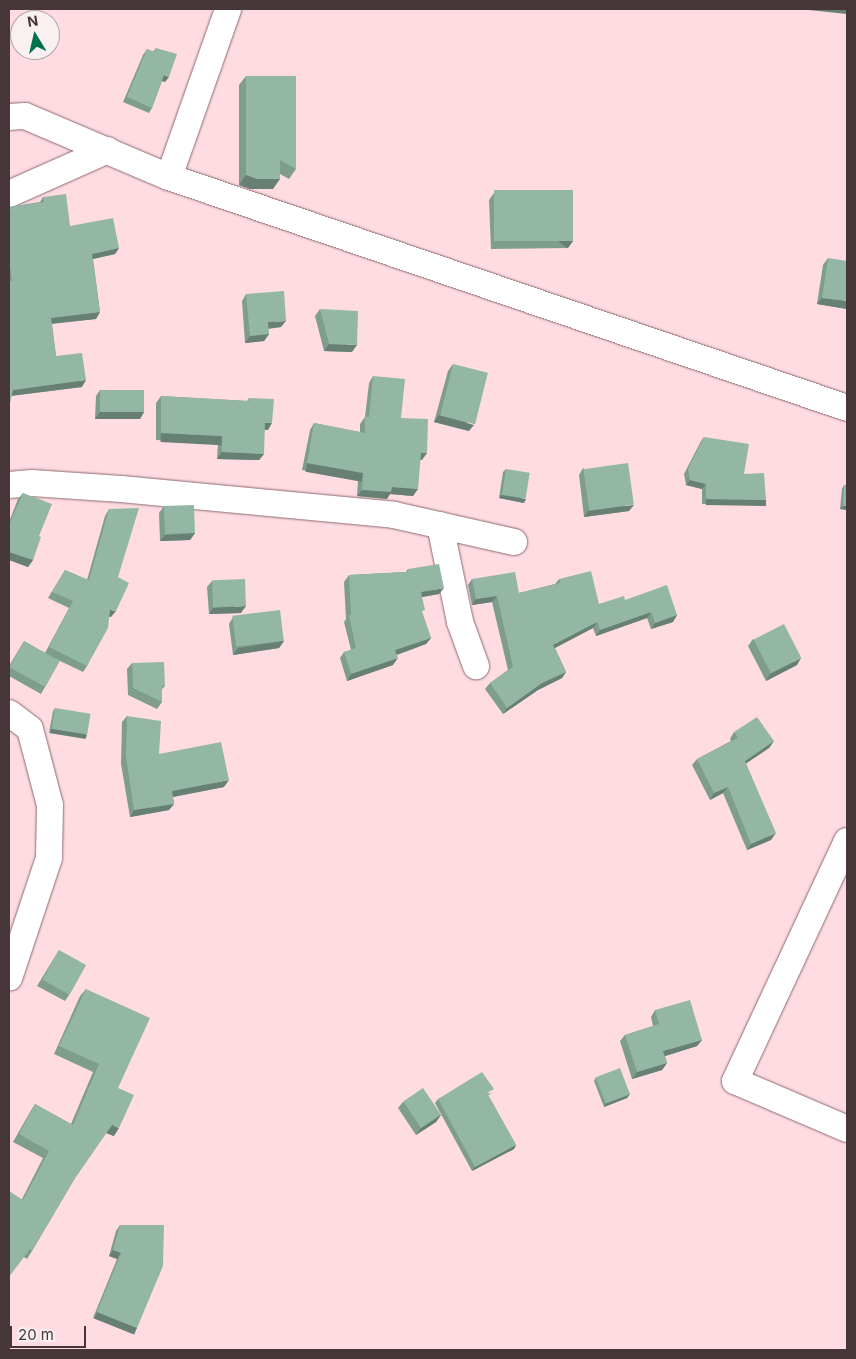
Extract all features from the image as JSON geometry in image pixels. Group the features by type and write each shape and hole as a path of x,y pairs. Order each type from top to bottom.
{"street":[{"path":"169,177 228,9"},
{"path":"9,117 25,116 169,177 847,408"},
{"path":"9,194 108,150"},
{"path":"9,485 32,483 131,490 394,514 514,542"},
{"path":"440,525 460,622 476,666"},
{"path":"9,713 30,728 50,805 49,858 9,978"},
{"path":"847,841 735,1081 847,1129"}],"building":[{"path":"156,48 177,54 169,77 164,75 152,108 127,97 147,49 155,52"},
{"path":"246,76 296,76 296,169 280,160 280,179 257,179 246,175"},
{"path":"494,190 573,190 573,241 494,241"},
{"path":"66,194 70,226 113,218 119,248 92,254 100,312 51,318 56,356 82,353 86,380 13,390 9,408 9,281 12,281 9,258 9,217 11,217 9,207 44,202 43,197"},
{"path":"828,258 847,261 847,301 822,298"},
{"path":"284,291 286,321 268,322 269,334 250,336 246,294"},
{"path":"320,309 358,311 357,345 329,344"},
{"path":"453,364 488,373 475,424 440,415"},
{"path":"373,376 405,379 401,418 428,419 427,453 421,453 418,489 392,487 391,492 362,490 363,473 307,463 314,423 365,433 365,417 369,417"},
{"path":"100,390 144,390 144,412 100,412"},
{"path":"161,396 249,401 249,398 274,399 272,423 265,423 264,454 222,452 222,436 161,433"},
{"path":"704,437 749,444 744,474 764,473 766,500 706,499 706,484 690,480 688,469"},
{"path":"628,463 634,505 589,511 583,469"},
{"path":"506,469 530,473 526,498 502,495"},
{"path":"844,485 847,485 847,506 843,506"},
{"path":"23,493 52,504 39,536 41,537 33,560 9,552 9,525"},
{"path":"194,505 195,533 165,534 164,506"},
{"path":"139,508 118,577 129,583 116,611 110,610 108,628 87,666 49,647 73,601 52,592 65,570 89,580 109,509"},
{"path":"439,564 444,588 421,592 425,610 422,611 431,638 395,650 398,658 351,674 344,652 356,648 349,615 351,615 349,575 408,572 408,569"},
{"path":"591,571 599,604 624,596 625,600 667,585 677,615 655,623 651,612 600,630 597,622 553,645 566,672 542,683 507,708 490,683 513,667 497,596 476,599 472,579 515,572 519,593 560,583 559,579"},
{"path":"245,579 246,606 213,607 212,580"},
{"path":"280,610 284,641 236,647 232,616"},
{"path":"784,624 801,658 771,673 754,639"},
{"path":"24,641 60,661 45,687 9,667"},
{"path":"164,662 165,686 162,686 162,702 133,688 132,663"},
{"path":"55,708 91,714 87,734 52,729"},
{"path":"127,716 161,721 159,754 221,742 229,780 172,791 174,804 134,810 126,757"},
{"path":"757,717 774,741 745,761 776,833 751,844 728,787 714,793 697,759 738,738 734,732"},
{"path":"59,950 86,965 70,995 43,980"},
{"path":"86,989 150,1018 118,1088 134,1095 119,1128 112,1125 75,1178 32,1251 30,1249 9,1277 9,1191 23,1200 49,1151 19,1134 35,1104 73,1125 99,1064 59,1046"},
{"path":"690,1000 702,1040 663,1051 667,1063 637,1072 625,1035 659,1024 655,1010"},
{"path":"620,1068 630,1094 606,1103 596,1077"},
{"path":"482,1072 494,1089 487,1093 516,1145 475,1167 438,1099"},
{"path":"423,1088 441,1115 421,1128 403,1101"},
{"path":"120,1225 164,1225 163,1266 137,1328 97,1312 121,1253 113,1250"}]}
